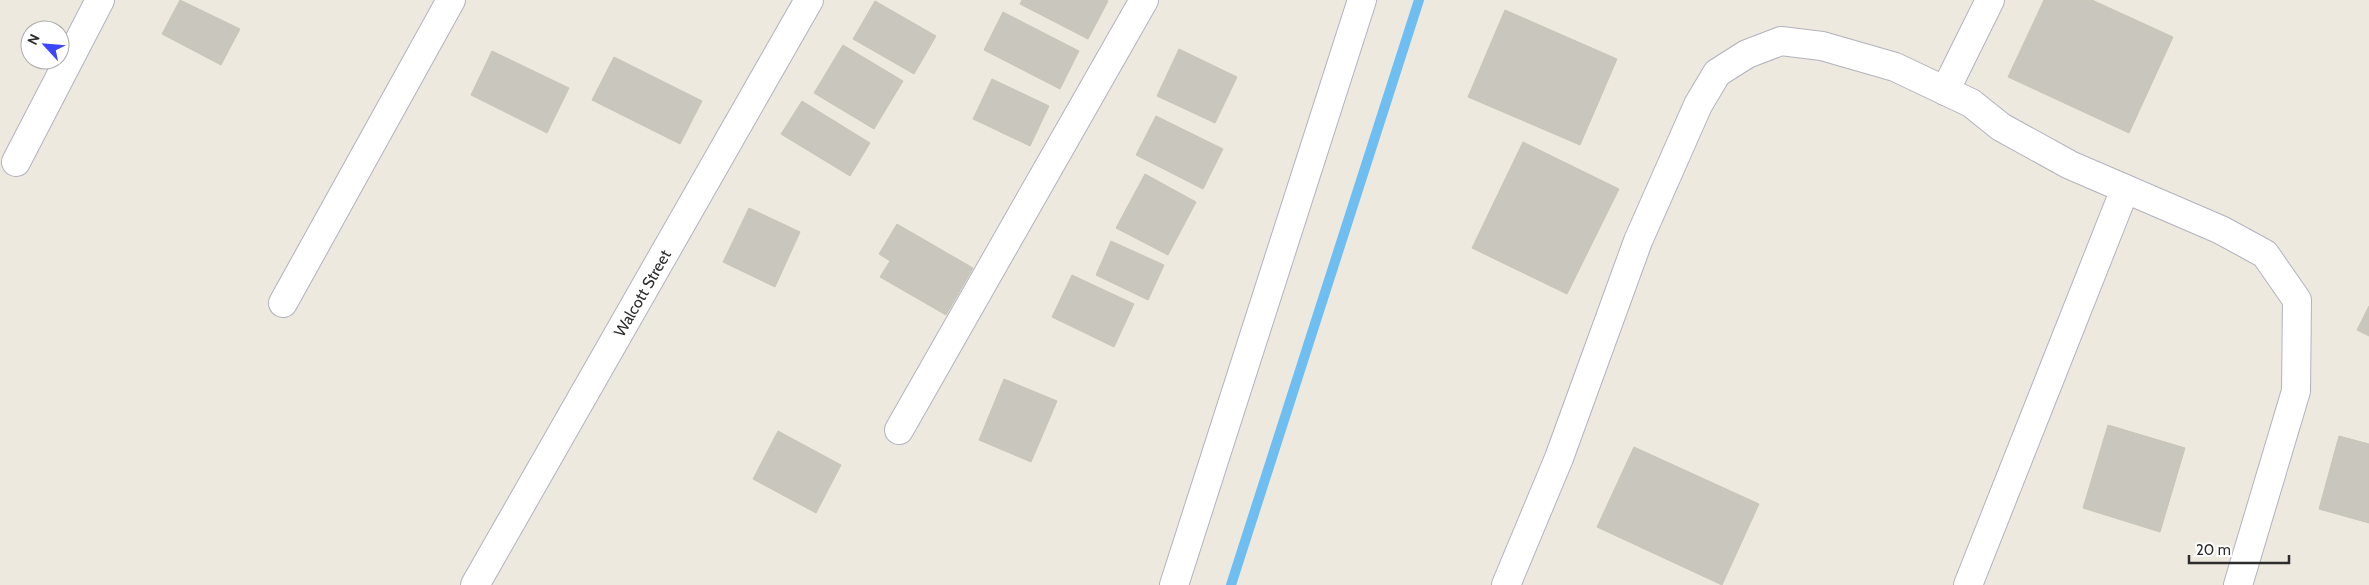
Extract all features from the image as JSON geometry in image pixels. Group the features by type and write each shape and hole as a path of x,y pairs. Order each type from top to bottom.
{"street":[{"path":"16,162 100,0"},
{"path":"283,303 450,0"},
{"name":"Walcott Street","path":"475,585 809,0"},
{"path":"899,430 1144,0"},
{"path":"1174,585 1362,0"},
{"path":"1945,90 1990,0"},
{"path":"1506,585 1559,458 1638,241 1698,105 1718,73 1747,54 1781,41 1822,46 1895,67 1971,103 2009,132 2070,165 2221,230 2265,254 2297,300 2296,391 2238,585"},
{"path":"1968,585 2125,189"}],"building":[{"path":"180,0 240,29 221,65 162,34"},
{"path":"1022,0 1108,1 1088,39 1020,4"},
{"path":"2044,0 2092,0 2173,37 2129,133 2008,77"},
{"path":"875,1 936,36 914,74 853,39"},
{"path":"1505,10 1617,59 1580,145 1468,97"},
{"path":"1003,12 1079,51 1060,89 984,50"},
{"path":"843,45 903,81 874,129 814,93"},
{"path":"1179,49 1237,77 1215,123 1157,96"},
{"path":"492,51 569,88 547,133 471,95"},
{"path":"614,57 702,101 680,144 592,100"},
{"path":"992,79 1049,106 1030,146 973,119"},
{"path":"802,101 870,143 850,176 781,134"},
{"path":"1156,116 1223,149 1203,189 1136,155"},
{"path":"1523,142 1619,189 1567,294 1472,248"},
{"path":"1145,174 1196,202 1168,255 1116,228"},
{"path":"749,208 800,232 775,287 723,262"},
{"path":"897,224 973,268 946,315 880,277 890,261 879,254"},
{"path":"1111,241 1164,265 1148,300 1096,275"},
{"path":"1072,275 1134,304 1114,347 1052,317"},
{"path":"2369,306 2369,336 2357,330"},
{"path":"1004,379 1057,401 1031,462 979,440"},
{"path":"2108,425 2185,448 2160,532 2083,508"},
{"path":"778,431 841,465 816,513 753,479"},
{"path":"2339,436 2369,444 2369,523 2319,509"},
{"path":"1634,447 1759,504 1722,585 1597,527"}],"waterway":[{"path":"1231,585 1419,0"}]}
